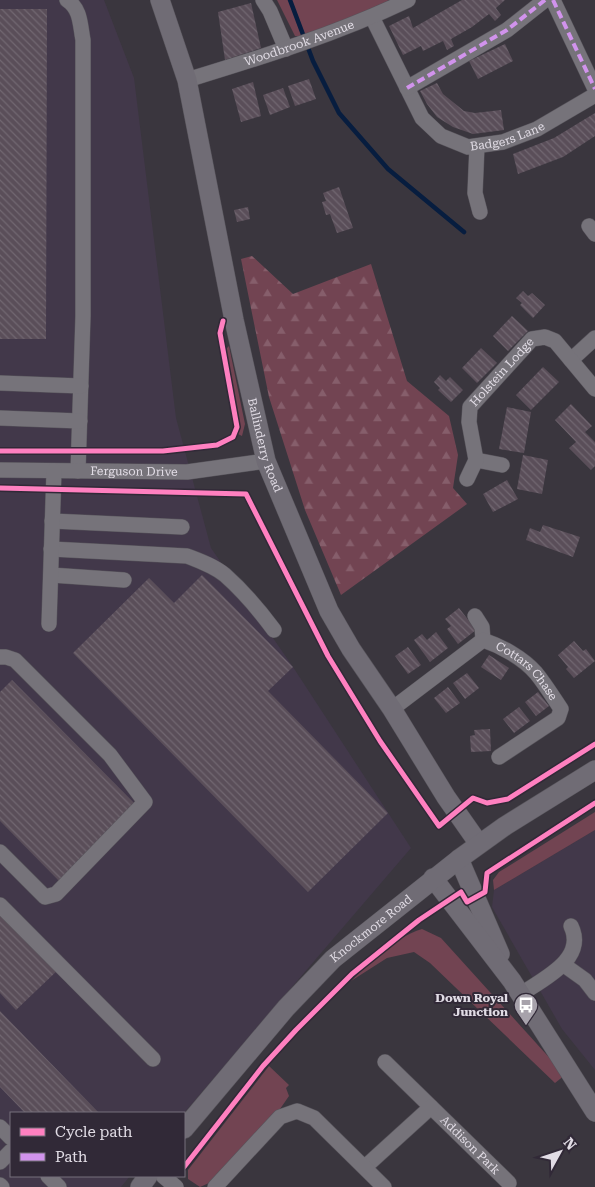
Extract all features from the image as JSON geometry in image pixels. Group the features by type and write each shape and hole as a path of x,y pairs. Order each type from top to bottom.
{"main road":[{"name":"Ballinderry Road","path":"160,0 187,80 234,320 266,461 329,611 351,649 392,709 446,797 479,844"},
{"name":"Knockmore Road","path":"185,1128 286,1008 333,959 433,878 479,844 595,770"},
{"path":"459,859 517,987"},
{"path":"433,878 517,987 595,1112"}],"street":[{"path":"67,0 73,4 78,12 83,40 83,316 78,471"},
{"path":"263,0 291,47"},
{"name":"Woodbrook Avenue","path":"187,80 316,38 372,17 408,0"},
{"path":"407,88 507,30 545,0"},
{"path":"553,0 595,89"},
{"name":"Badgers Lane","path":"372,17 422,118 441,136 468,147 503,142 537,129 595,95"},
{"path":"477,146 475,193 480,212"},
{"name":"Holstein Lodge","path":"476,460 469,422 470,407 532,339 545,337 555,341 571,360"},
{"path":"595,338 571,360 595,389"},
{"path":"0,384 81,386"},
{"path":"0,418 80,421"},
{"path":"467,479 476,460 502,465"},
{"name":"Ferguson Drive","path":"0,470 187,472 266,461"},
{"path":"49,624 54,471"},
{"path":"52,520 182,527"},
{"path":"51,549 187,556 205,563 224,574 264,616 274,630"},
{"path":"51,575 124,580"},
{"name":"Cottars Chase","path":"475,616 482,627 482,640"},
{"name":"Cottars Chase","path":"392,709 482,640"},
{"name":"Cottars Chase","path":"482,640 498,646 528,665 561,709 558,718 510,743 499,757"},
{"path":"0,657 15,660 110,755 146,802 56,894 45,897 0,852"},
{"path":"0,905 154,1059"},
{"path":"517,987 564,965 570,957 574,946 574,931 571,926"},
{"path":"564,965 585,980 595,993"},
{"name":"Addison Park","path":"385,1062 510,1183"},
{"name":"Addison Park","path":"365,1167 430,1107"},
{"path":"215,1187 280,1117 297,1111 314,1118 384,1187"},
{"path":"0,1127 10,1137"},
{"path":"0,1162 10,1151"},
{"path":"49,1177 59,1187"},
{"path":"163,1177 176,1187"}],"shaded area":[{"path":"0,0 104,0 134,78 176,418 211,548 293,667 411,848 185,1112 10,1112 10,1177 129,1177 121,1187 0,1187"},
{"path":"595,830 595,1070 562,1029 492,907 494,890"}],"green space":[{"path":"277,0 388,0 387,3 304,36 295,36"},
{"path":"252,256 293,294 371,264 407,381 449,416 458,455 453,488 467,504 341,595 305,510 269,397 241,259"},
{"path":"229,346 245,424 242,436 238,434 239,419 226,349"},
{"path":"595,812 595,830 494,890 493,880 499,872"},
{"path":"422,929 441,938 565,1075 555,1083 430,963 414,952 387,958 351,981 392,944"},
{"path":"269,1066 289,1085 286,1088 289,1096 280,1109 209,1183 200,1187 188,1179 188,1170"}],"building":[{"path":"462,0 505,0 496,8 501,15 495,21 489,14 472,27 451,39 454,46 447,50 443,41 423,51 421,46 403,55 389,26 409,16 413,28"},
{"path":"251,3 261,48 225,60 218,12"},
{"path":"0,9 47,9 46,339 0,339"},
{"path":"505,44 513,61 478,79 469,61"},
{"path":"309,79 316,99 295,106 288,86"},
{"path":"253,82 261,116 241,122 232,89"},
{"path":"437,83 443,94 464,111 475,113 501,110 504,130 473,134 453,127 437,117 420,91"},
{"path":"283,88 290,107 270,115 263,95"},
{"path":"595,113 595,136 563,157 518,174 513,154 554,138"},
{"path":"339,187 353,228 337,233 330,214 326,215 322,202 326,201 323,193"},
{"path":"248,207 250,219 237,222 234,210"},
{"path":"523,291 528,296 532,293 545,305 533,318 516,298"},
{"path":"512,316 528,331 508,351 493,336"},
{"path":"481,348 497,363 477,383 462,368"},
{"path":"543,367 559,382 531,410 516,395"},
{"path":"440,375 446,381 450,377 463,390 451,402 438,390 440,388 434,382"},
{"path":"571,404 592,426 585,432 595,442 595,466 591,470 569,448 576,442 555,420"},
{"path":"507,407 531,412 524,453 499,449"},
{"path":"523,455 548,460 542,494 517,489"},
{"path":"507,480 518,499 493,512 483,494"},
{"path":"543,525 580,537 573,557 526,540 530,528 540,532"},
{"path":"202,575 293,667 268,691 388,813 308,892 73,653 149,578 174,603"},
{"path":"459,608 476,630 458,644 447,629 451,626 445,619"},
{"path":"436,632 448,648 430,662 414,640 422,634 427,640"},
{"path":"574,641 583,651 586,649 595,661 574,678 558,655"},
{"path":"408,647 421,665 408,674 395,656"},
{"path":"489,655 509,668 501,680 481,667"},
{"path":"467,673 479,688 465,699 453,683"},
{"path":"12,680 138,807 62,884 0,821 0,692"},
{"path":"448,687 460,703 446,713 434,698"},
{"path":"538,692 549,706 536,716 525,702"},
{"path":"519,707 530,721 514,733 503,719"},
{"path":"490,729 491,751 471,752 470,736 475,735 474,730"},
{"path":"0,907 60,968 16,1010 0,993"},
{"path":"0,1011 98,1112 24,1112 0,1087"}],"waterway":[{"path":"290,0 313,61 339,113 388,169 464,232"}],"marked path":[{"path":"407,88 507,30 545,0"},
{"path":"553,0 595,89"}],"cycle path":[{"path":"0,451 163,451 217,445 233,437 237,427 220,333 223,321"},
{"path":"0,488 246,494 328,656 380,741 439,826 473,798 487,803 508,799 595,744"},
{"path":"185,1166 263,1066 352,974 419,920 461,892 467,902 485,892 487,873 595,803"}],"place":[{"name":"Down Royal Junction","path":"526,1026"}]}
